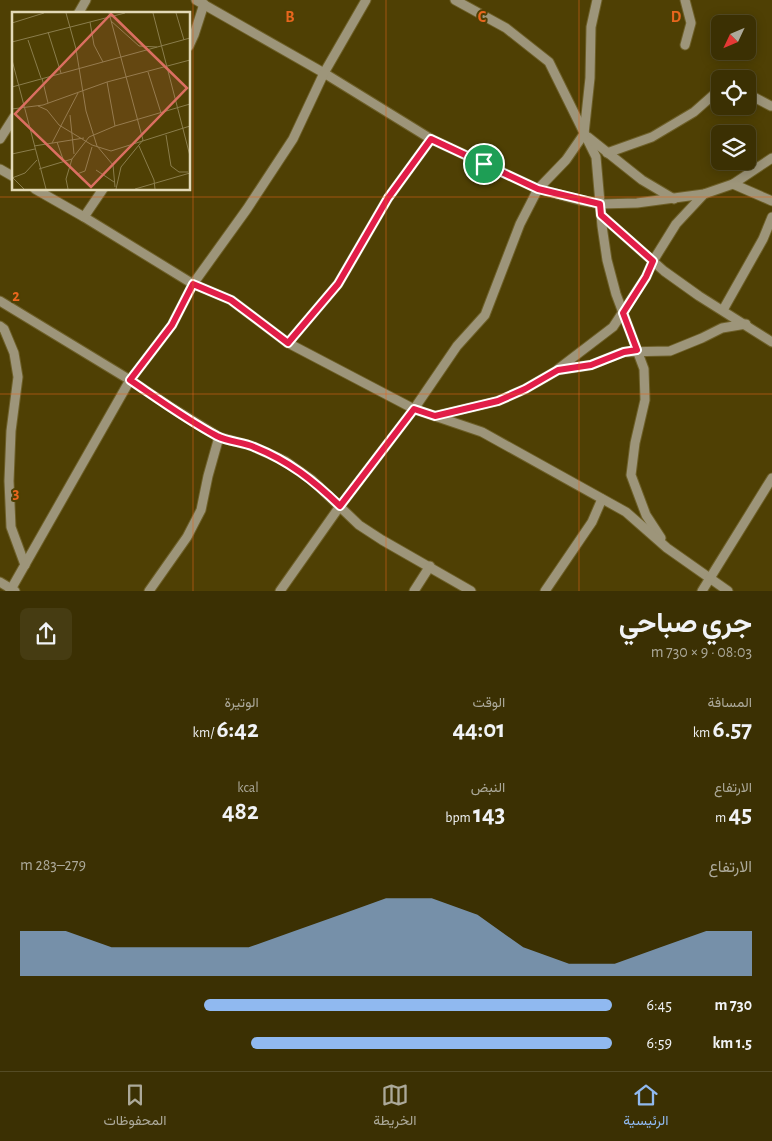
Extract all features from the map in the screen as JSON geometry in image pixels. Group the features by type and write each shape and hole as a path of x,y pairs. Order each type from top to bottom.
{"street":[{"path":"79,12 86,0"},
{"path":"0,582 12,590 130,380 172,325 193,284 293,139 324,73 366,0"},
{"path":"455,0 506,28 549,62 596,157 607,260 616,294 644,369 644,400 634,443 631,476 646,515 668,548"},
{"path":"280,591 340,506 414,409 457,346 486,315 520,224 538,189 566,160 584,134 590,78 591,27 597,0"},
{"path":"685,0 690,23 685,45"},
{"path":"190,44 194,35 200,2 324,73 431,139 538,189 600,204 637,203 704,194 733,184 772,158"},
{"path":"607,153 652,137 694,112 711,97"},
{"path":"756,98 771,106"},
{"path":"0,139 12,120"},
{"path":"584,134 642,180 674,199"},
{"path":"288,343 338,284 388,198 431,139"},
{"path":"0,169 12,176"},
{"path":"733,184 772,200"},
{"path":"37,190 84,216 193,284 231,300 288,343 414,409 482,432 626,512 668,548 728,591"},
{"path":"84,216 102,190"},
{"path":"435,416 498,401 525,389 558,370 612,326 623,313 646,277 653,261 676,224 704,194"},
{"path":"601,215 653,261 698,296 746,324 772,342"},
{"path":"723,310 763,239 772,217"},
{"path":"0,301 219,437 252,446 285,461 312,480 367,530 471,591"},
{"path":"558,370 591,365 624,352 637,350 670,351 722,328 746,324"},
{"path":"0,326 4,329 14,353 18,377 11,431 10,509 11,527 25,565"},
{"path":"149,591 187,537 201,510 219,437"},
{"path":"702,591 772,478"},
{"path":"545,591 592,522 602,499"},
{"path":"414,591 430,566"}],"route":[{"path":"431,139 484,164 538,189 600,204 601,215 653,261 646,277 623,313 637,350 624,352 591,365 558,370 525,389 498,401 435,416 414,409 340,506 312,480 285,461 252,446 219,437 130,380 172,325 193,284 231,300 288,343 338,284 388,198 431,139"}]}
